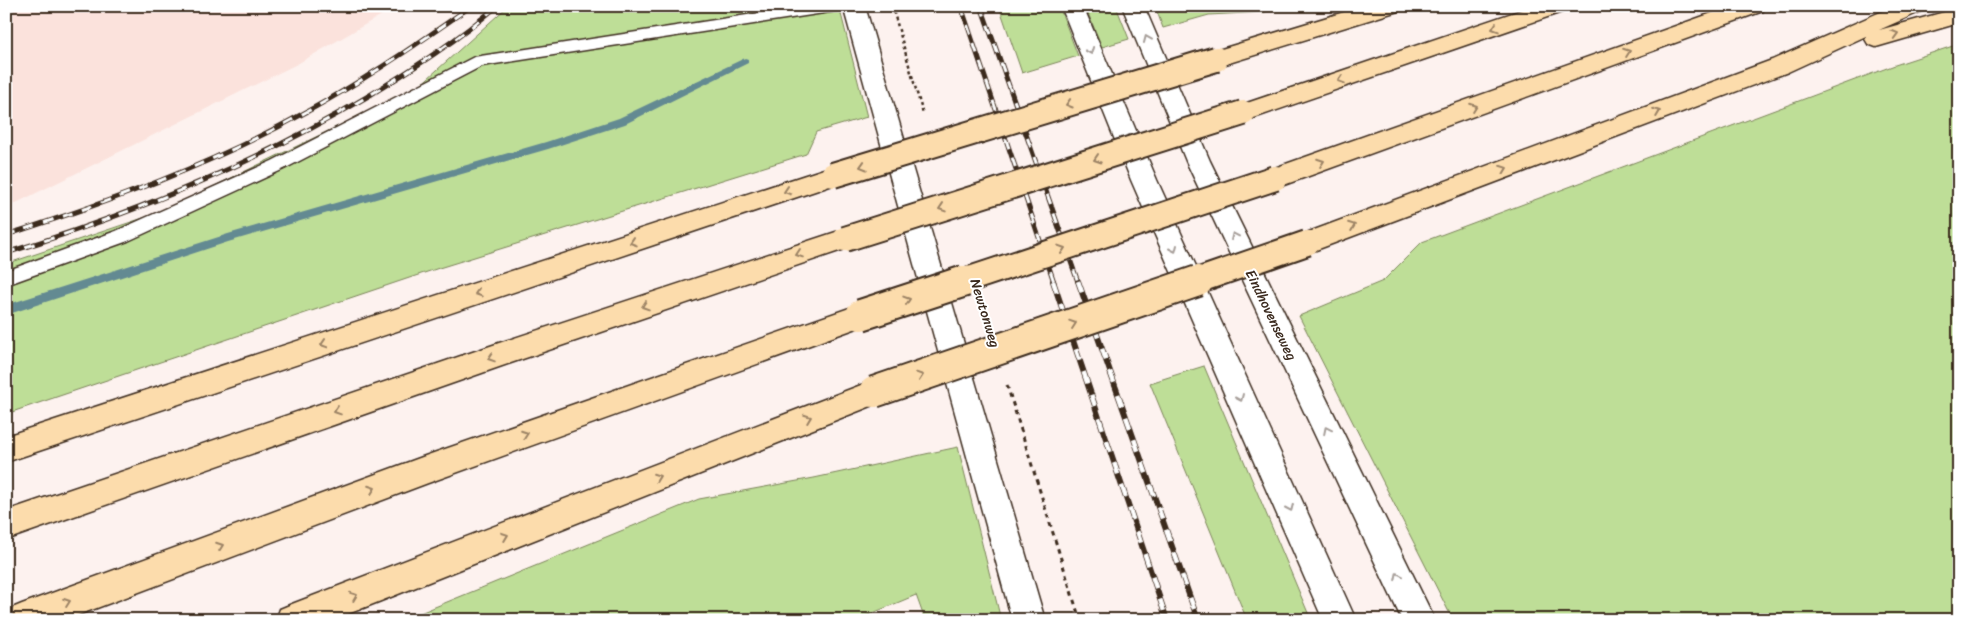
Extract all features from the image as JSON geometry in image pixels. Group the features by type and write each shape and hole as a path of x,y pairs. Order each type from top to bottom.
{"highway":[{"path":"1216,59 1361,6"},
{"path":"6,449 833,175 1390,6"},
{"path":"6,526 499,355 845,239 1243,113 1557,6"},
{"path":"22,620 425,470 861,315 1275,178 1755,6"},
{"path":"292,620 874,392 1307,244 1780,66 1914,6"},
{"path":"1780,66 1959,15"}],"main road":[{"path":"854,6 1028,620"},
{"path":"1072,6 1144,180 1340,620"},
{"name":"Eindhovenseweg","path":"1133,6 1198,161 1419,620"}],"lane":[{"path":"6,278 122,236 270,169 479,61 837,6"}],"path":[{"path":"892,6 925,120"},
{"path":"1007,384 1080,620"}],"shaded area":[{"path":"6,6 397,6 299,63 6,208"}],"green space":[{"path":"508,6 839,6 867,117 816,132 806,154 439,268 6,414 6,264 161,212 417,88"},
{"path":"999,6 1059,6 1078,56 1022,73"},
{"path":"1085,6 1116,6 1129,39 1102,47"},
{"path":"1155,6 1283,6 1265,12 1209,15 1163,28"},
{"path":"1959,44 1959,620 1453,620 1299,316 1383,281 1422,242 1895,65"},
{"path":"1204,366 1311,620 1247,620 1150,383"},
{"path":"958,447 1001,620 925,620 916,595 856,620 403,620 699,499 814,478"}],"waterway":[{"path":"6,310 228,238 548,145 622,121 745,61"}],"railway":[{"path":"6,235 122,195 198,165 272,130 371,74 471,6"},
{"path":"6,253 100,222 147,204 238,165 282,143 327,120 403,74 451,42 497,6"},
{"path":"961,6 1054,282"},
{"path":"981,6 1078,282"},
{"path":"1053,281 1167,620"},
{"path":"1078,281 1198,620"}]}
